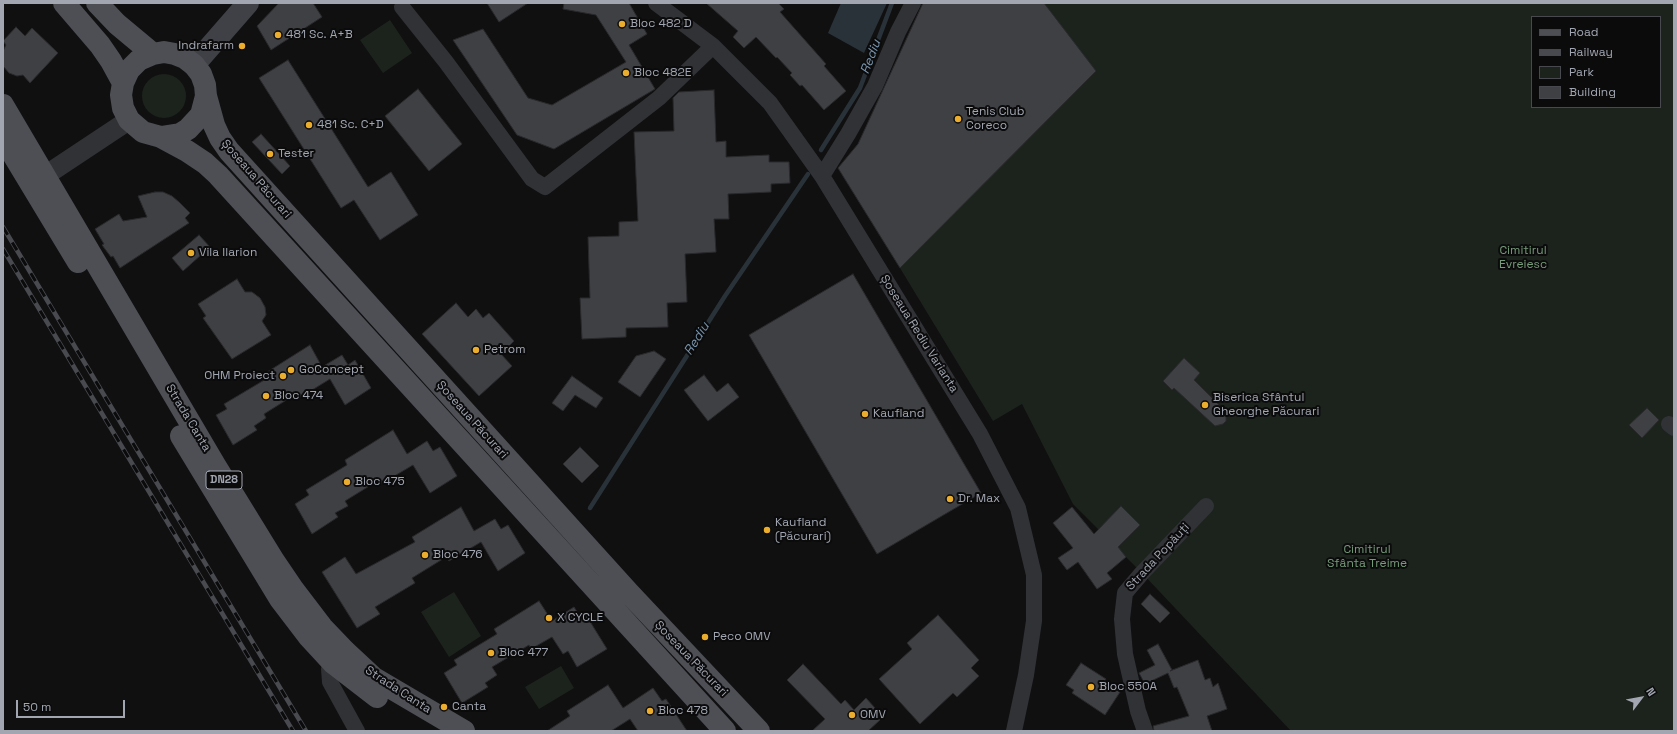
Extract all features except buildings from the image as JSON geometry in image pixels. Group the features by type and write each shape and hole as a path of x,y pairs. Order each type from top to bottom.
{"main road":[{"path":"64,3 100,45 123,83"},
{"path":"97,3 117,24 152,54"},
{"path":"194,65 248,3"},
{"name":"Șoseaua Păcurari","path":"725,731 222,180 188,151 161,137 143,132 129,120 123,108 121,95 123,83 129,70 139,60 152,54 164,52 185,58 194,65 201,74 205,85 206,96 214,125 220,138 239,162 634,599 759,731"},
{"name":"Șoseaua Păcurari","path":"161,137 180,134 195,123 201,115 206,96"},
{"name":"DN28","path":"3,104 38,180"},
{"name":"DN28","path":"3,138 38,180"},
{"name":"Strada Canta","path":"38,180 206,480 280,599 309,636 339,657 464,731"},
{"name":"Strada Canta","path":"339,657 370,692 434,731"}],"street":[{"name":"Șoseaua Rediu Varianta","path":"656,3 713,46 770,103 822,176 980,434 1018,508 1034,575 1034,621 1026,675 1014,731"},
{"path":"822,176 875,86 898,32 913,3"},
{"path":"403,4 532,179 545,187 659,98 713,46"},
{"path":"38,180 129,120"},
{"name":"Strada Popăuți","path":"1145,731 1138,711 1125,654 1122,619 1125,593 1206,506"},
{"path":"339,657 329,669 330,682 357,731"}],"green space":[{"name":"Cimitirul Sfânta Treime","path":"1044,3 1674,3 1674,731 1291,731 1142,573 1073,504 1022,404 993,421 900,268 1095,71"},
{"path":"390,20 412,53 383,73 360,40"},
{"path":"160,74 168,74 180,80 186,92 186,100 180,112 168,118 160,118 148,112 142,100 142,92 148,80"},
{"path":"454,592 481,636 449,657 421,612"},
{"path":"561,666 574,688 539,709 525,687"}],"shaded area":[{"path":"841,3 887,3 864,53 828,33"}],"waterway":[{"name":"Rediu","path":"821,150 860,88 892,3"},
{"name":"Rediu","path":"590,508 725,296 808,174"}],"railway":[{"path":"3,227 306,731"},
{"path":"3,249 293,731"}],"place":[{"name":"Bloc 482 D","path":"622,24"},
{"name":"481 Sc. A+B","path":"278,35"},
{"name":"Indrafarm","path":"242,46"},
{"name":"Bloc 482E","path":"626,73"},
{"name":"Tenis Club Coreco","path":"958,119"},
{"name":"481 Sc. C+D","path":"309,125"},
{"name":"Tester","path":"270,154"},
{"name":"Vila Ilarion","path":"191,253"},
{"name":"Petrom","path":"476,350"},
{"name":"GoConcept","path":"291,370"},
{"name":"OHM Proiect","path":"283,376"},
{"name":"Bloc 474","path":"266,396"},
{"name":"Biserica Sfântul Gheorghe Păcurari","path":"1205,405"},
{"name":"Kaufland","path":"865,414"},
{"name":"Bloc 475","path":"347,482"},
{"name":"Dr. Max","path":"950,499"},
{"name":"Kaufland (Păcurari)","path":"767,530"},
{"name":"Bloc 476","path":"425,555"},
{"name":"X CYCLE","path":"549,618"},
{"name":"Peco OMV","path":"705,637"},
{"name":"Bloc 477","path":"491,653"},
{"name":"Bloc 550A","path":"1091,687"},
{"name":"Canta","path":"444,707"},
{"name":"Bloc 478","path":"650,711"},
{"name":"OMV","path":"852,715"}],"park label":[{"name":"Cimitirul Evreiesc","path":"1523,258"}]}
